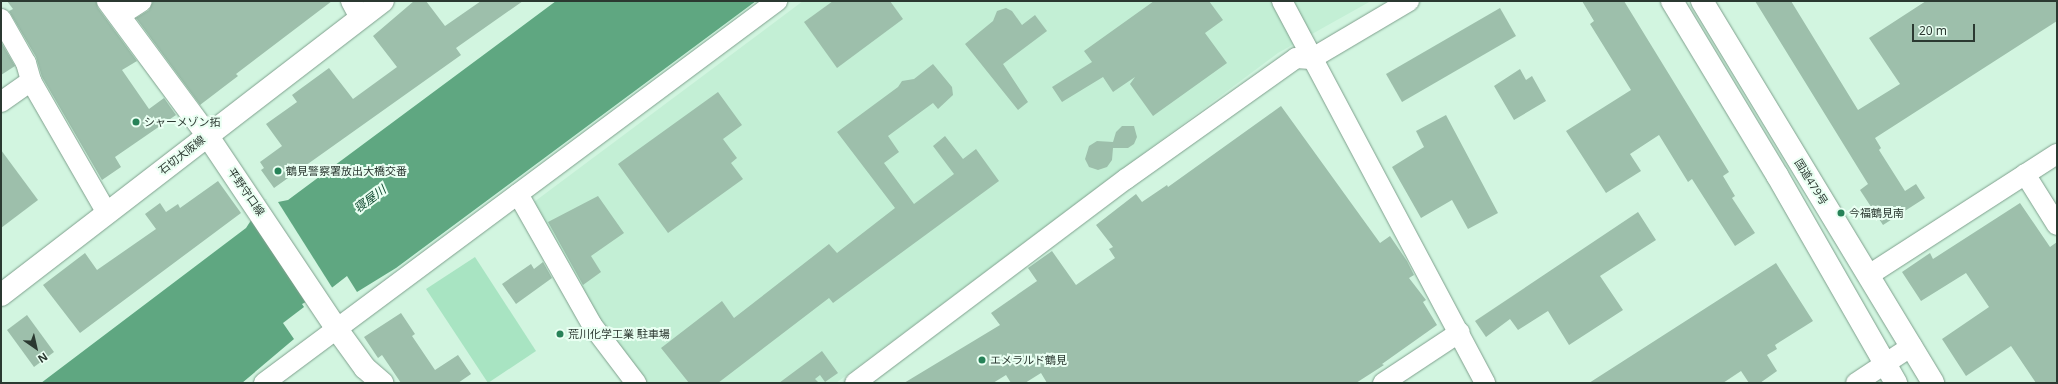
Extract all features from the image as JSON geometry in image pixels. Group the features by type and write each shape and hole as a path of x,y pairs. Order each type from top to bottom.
{"main road":[{"name":"石切大阪線","path":"1,295 207,136 356,9 383,1"},
{"path":"1672,1 1777,175 1896,383"},
{"name":"国道479号","path":"1702,1 1933,383"},
{"name":"平野守口線","path":"114,8 256,205 365,368 382,383"}],"street":[{"path":"114,8 142,1"},
{"path":"264,383 331,319 518,194 777,1"},
{"path":"1282,1 1311,59 1460,332 1485,383"},
{"path":"855,383 1132,174 1296,58 1311,59 1409,1"},
{"path":"1,19 26,63 31,81 107,213"},
{"path":"1,102 31,81"},
{"path":"1869,275 2057,154"},
{"path":"2025,174 2057,225"},
{"path":"518,194 592,325 636,383"},
{"path":"1383,383 1460,332"},
{"path":"1856,383 1912,346"}],"shaded area":[{"path":"803,1 1371,1 1278,53 836,383 645,383 597,320 534,202"},
{"path":"475,257 536,351 488,383 426,289"}],"water":[{"name":"寝屋川","path":"556,1 756,1 396,268 357,292 347,276 329,290 302,304 304,307 283,323 294,339 242,383 41,383 246,228 265,199 273,203 288,200"}],"pier":[{"path":"265,199 278,202 333,289 330,292 306,303 246,211"}],"building":[{"path":"7,1 96,1 98,8 137,61 122,70 149,109 164,98 176,115 115,157 121,167 102,180 42,77 36,57 9,11 13,9"},
{"path":"153,1 332,1 236,74 238,76 200,105 136,18 149,10"},
{"path":"414,1 426,1 445,26 481,1 523,1 456,48 461,55 274,188 261,170 264,168 260,162 282,146 266,124 297,102 292,95 329,68 353,99 397,67 373,36"},
{"path":"833,1 890,1 903,19 837,68 804,22"},
{"path":"1154,1 1209,1 1223,20 1205,33 1227,63 1153,116 1130,84 1135,77 1113,92 1103,77 1062,102 1052,87 1092,62 1084,51"},
{"path":"1582,1 1624,1 1729,172 1723,176 1735,196 1732,198 1755,233 1735,246 1692,179 1688,182 1659,135 1630,154 1641,171 1606,193 1566,131 1631,90 1590,24 1594,21"},
{"path":"1755,1 1791,1 1858,110 1900,84 1869,38 1926,1 2057,1 2057,21 1875,138 1881,148 1879,150 1905,191 1916,184 1925,198 1883,225 1860,190 1868,184"},
{"path":"1006,8 1012,11 1022,25 1035,15 1047,31 1003,64 1028,102 1018,110 965,44 993,21 997,11"},
{"path":"1500,8 1516,36 1402,102 1386,74"},
{"path":"1,42 15,66 1,75"},
{"path":"933,64 952,87 953,95 938,109 933,103 888,136 899,152 884,163 914,204 954,174 933,146 945,136 963,159 976,149 999,181 833,303 829,298 718,383 689,383 661,348 722,301 734,318 829,244 837,253 895,208 837,132 898,87 902,81 914,79"},
{"path":"1520,69 1526,80 1532,76 1546,101 1514,120 1494,86"},
{"path":"718,92 742,125 723,139 737,158 731,163 743,179 668,233 618,164"},
{"path":"1281,106 1380,243 1390,236 1407,261 1414,275 1409,278 1426,300 1423,302 1437,325 1382,364 1384,365 1356,383 1047,383 1041,373 1025,383 1011,383 1006,375 993,383 904,383 1000,325 991,313 1037,281 1028,268 1052,251 1076,285 1115,258 1109,249 1113,247 1096,225 1136,194 1142,202 1167,185 1168,187"},
{"path":"1446,115 1498,213 1468,229 1452,200 1421,218 1392,167 1424,147 1416,131"},
{"path":"1122,126 1134,126 1137,137 1134,144 1128,148 1113,148 1112,160 1107,167 1098,170 1089,167 1085,159 1089,146 1097,141 1113,142 1116,132"},
{"path":"1,150 38,200 1,228"},
{"path":"218,181 241,213 80,333 43,285 85,253 97,270 156,229 145,214 160,203 166,212 178,204 180,208"},
{"path":"598,196 624,233 591,256 601,272 583,285 548,222"},
{"path":"2020,203 2050,247 2057,242 2057,383 2036,383 2011,346 1966,376 1942,339 1989,307 1966,273 1921,301 1902,272 1930,253 1933,259"},
{"path":"1638,212 1656,240 1600,276 1623,310 1569,345 1548,311 1518,330 1510,319 1486,337 1475,321"},
{"path":"543,262 552,278 516,304 502,284 531,264 534,269"},
{"path":"1776,263 1813,321 1775,345 1777,349 1767,355 1777,371 1760,383 1749,383 1741,371 1723,383 1589,383"},
{"path":"401,313 415,334 412,336 435,370 458,355 471,374 458,383 401,383 382,355 378,358 364,337"},
{"path":"27,315 54,352 34,367 7,330"},
{"path":"822,351 838,373 825,382 820,375 815,379 819,383 779,383"}],"place":[{"name":"シャーメゾン拓","path":"136,122"},
{"name":"鶴見警察署放出大橋交番","path":"278,171"},
{"name":"今福鶴見南","path":"1841,213"},
{"name":"荒川化学工業 駐車場","path":"560,334"},
{"name":"エメラルド鶴見","path":"982,360"}]}
